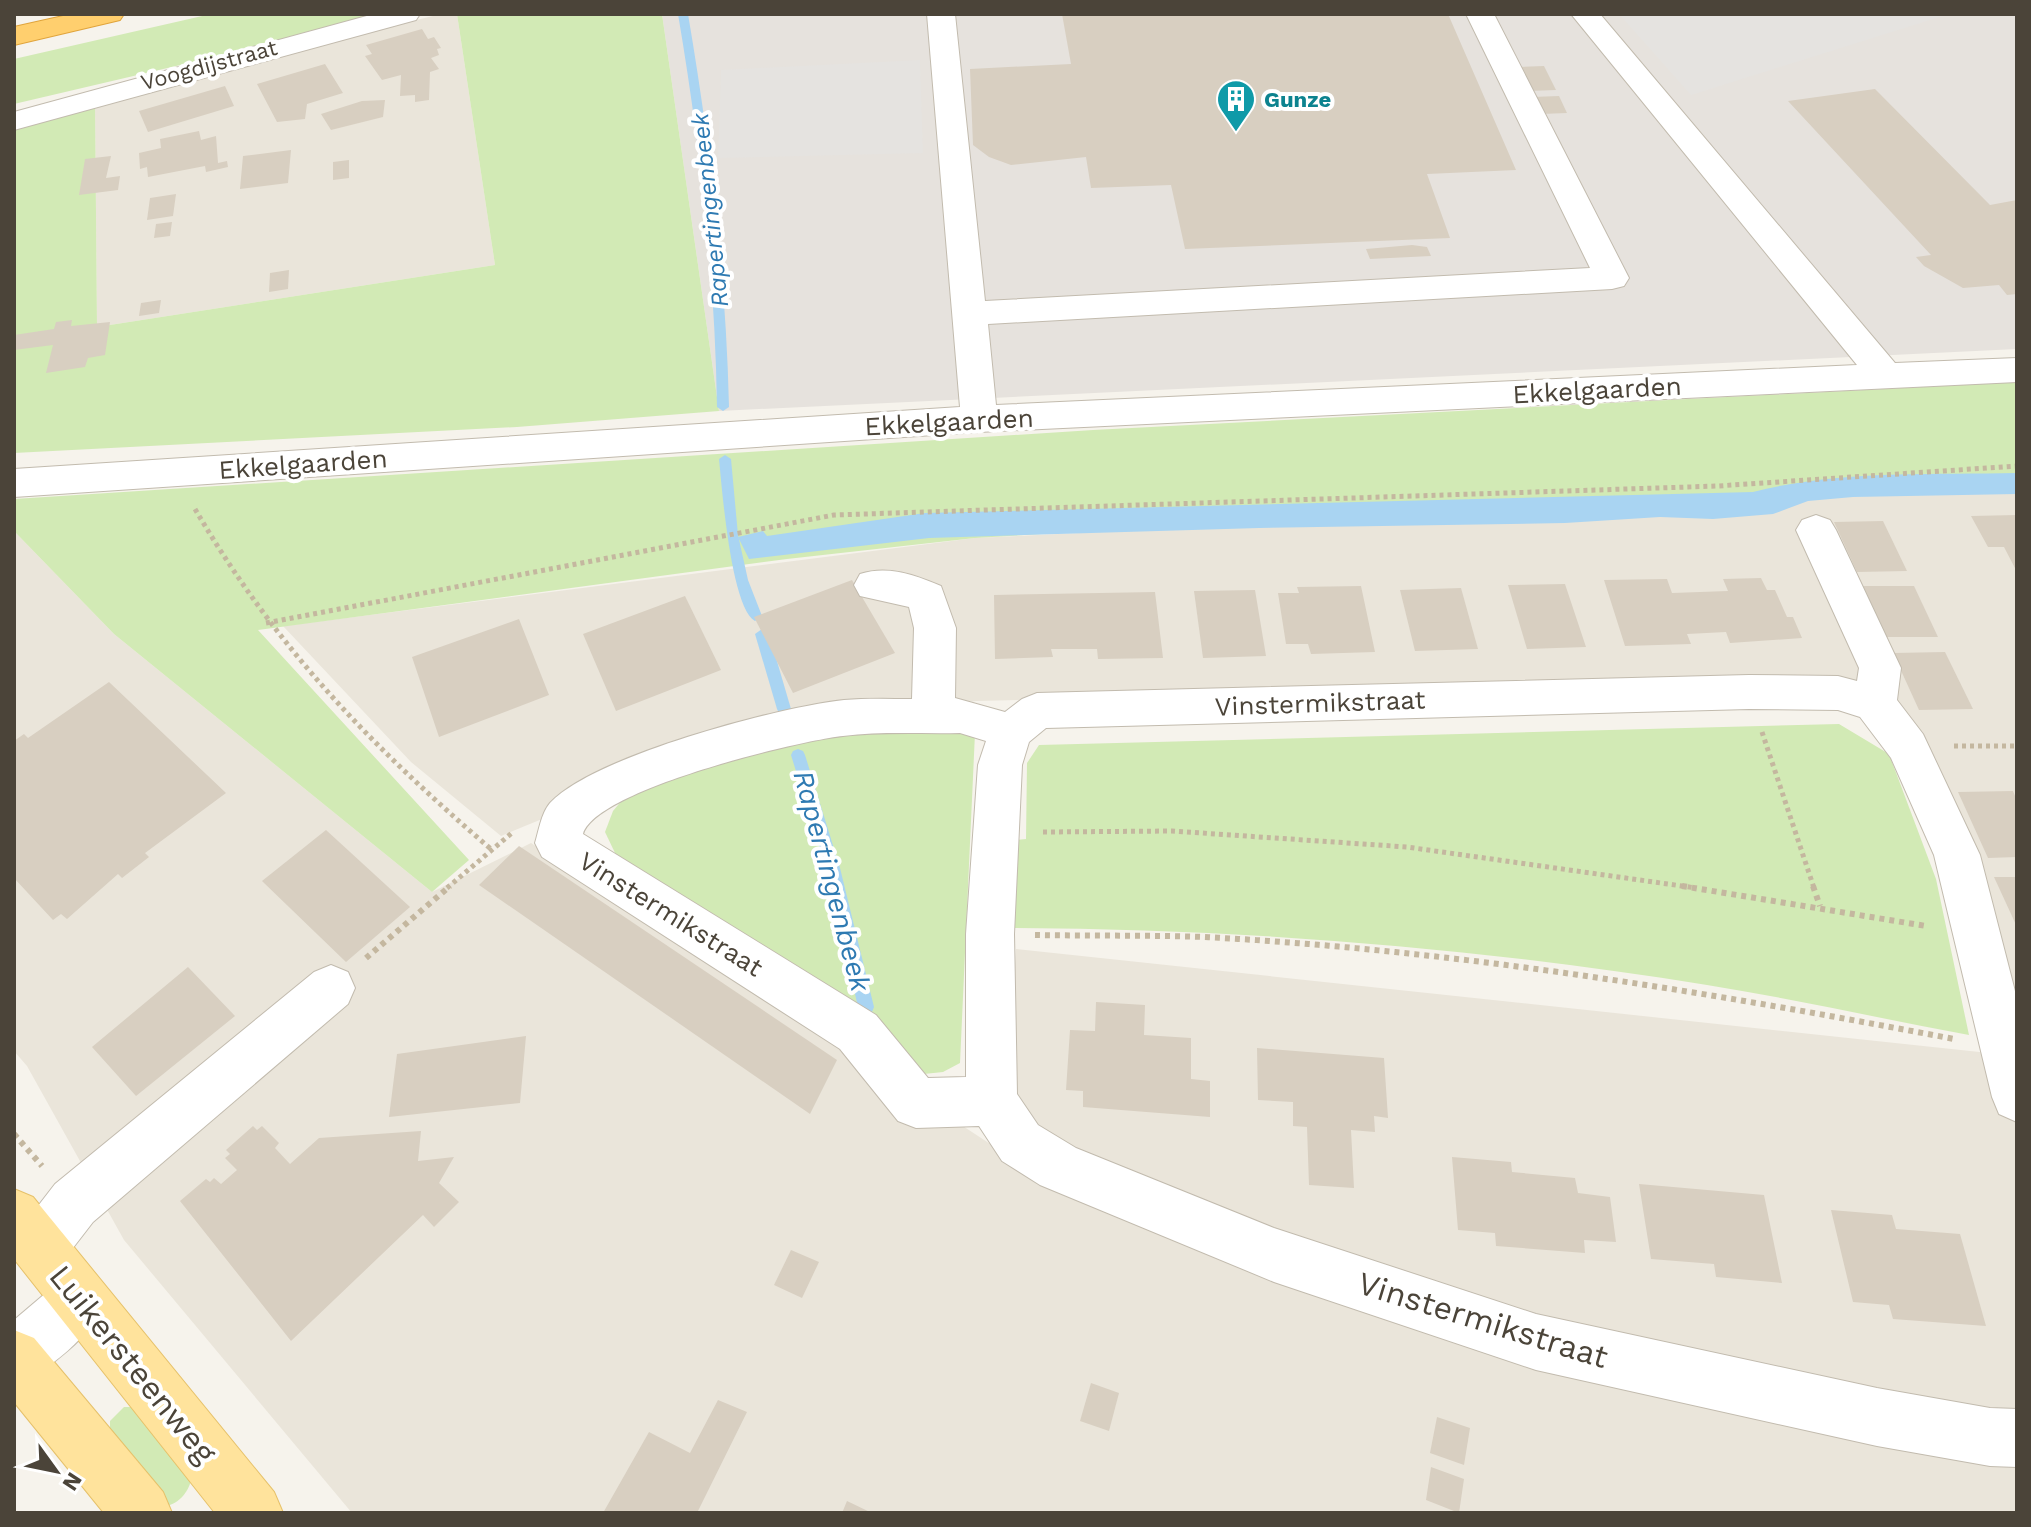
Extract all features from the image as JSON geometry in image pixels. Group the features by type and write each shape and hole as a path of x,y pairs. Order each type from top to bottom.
{"highway":[{"path":"14,36 110,14"}],"main road":[{"name":"Luikersteenweg","path":"27,1232 253,1513"},
{"path":"14,1358 142,1513"}],"street":[{"name":"Voogdijstraat","path":"14,121 406,14"},
{"path":"941,14 979,419"},
{"path":"970,313 1612,278 1480,14"},
{"path":"1585,14 1886,376"},
{"name":"Ekkelgaarden","path":"14,483 979,419 2017,370"},
{"path":"1816,530 1880,668 1875,704 1908,747 1957,855 1975,935 2006,1035 2017,1097"},
{"path":"874,585 906,588 927,597 935,628 933,716"},
{"name":"Vinstermikstraat","path":"1875,704 1838,693 1749,692 1037,711 1011,732 960,715 844,718 760,733 643,772 586,799 564,819 558,843 858,1032 916,1103 992,1101 1020,1143 1058,1167 1274,1255 1536,1342 1877,1417 1990,1437 2017,1438"},
{"path":"992,1101 990,934 999,832 1000,765 1011,732"},
{"path":"27,1232 74,1203 331,988"},
{"path":"14,1358 79,1300"}],"path":[{"path":"266,623 834,515 1718,486 1800,475 1956,472 2017,466"},
{"path":"175,473 210,538 266,623 330,702 396,767 492,850"},
{"path":"1749,692 1820,906"},
{"path":"1908,747 2017,746"},
{"path":"331,988 515,830 564,819"},
{"path":"999,832 1172,831 1407,847 1820,906 1975,935"},
{"path":"990,934 1227,939 1578,977 1838,1016 2006,1035"}],"shaded area":[{"path":"441,14 457,14 495,265 97,327 95,99"},
{"path":"662,14 2017,14 2017,349 719,411"},
{"path":"1619,14 1850,15 1949,14 1691,95"},
{"path":"920,60 923,153 718,158 721,70"},
{"path":"2017,489 2017,1012 1920,733 1846,679 976,701 773,724 501,836 411,762 283,626 975,538"},
{"path":"14,531 114,634 432,892 531,843 1004,1153 1016,949 2017,1056 2017,1513 352,1513 124,1240 27,1066 14,1051"}],"green space":[{"path":"211,14 398,14 14,104 14,59"},
{"path":"457,14 662,14 719,411 517,427 14,453 14,119 95,99 97,327 495,265"},
{"path":"2017,382 2017,487 1655,498 975,538 787,559 258,630 469,860 432,892 114,634 14,531 14,499 1093,430"},
{"path":"1839,724 1889,754 1936,879 1969,1035 1740,991 1621,972 1448,951 1188,932 1014,928 1015,840 1026,839 1027,763 1039,745"},
{"path":"903,728 975,733 960,1063 943,1072 924,1074 616,855 605,832 613,811 623,799 647,786 790,743"},
{"path":"124,1407 133,1407 192,1476 187,1491 175,1502 165,1506 110,1435 110,1421"}],"water":[{"path":"2017,473 2017,494 1853,497 1808,501 1773,514 1713,519 1660,517 1565,523 929,538 749,559 738,537 763,531 767,536 925,513 1753,492 1851,477"}],"building":[{"name":"Gunze","path":"1062,14 1448,14 1516,170 1427,174 1450,238 1185,249 1171,185 1091,188 1086,157 1011,165 989,157 973,145 970,69 1071,64"},
{"path":"422,29 428,39 434,37 441,48 437,49 439,55 431,58 439,69 430,72 429,100 415,102 415,95 400,96 401,75 382,80 365,56 372,54 366,45"},
{"path":"325,64 343,93 307,104 305,119 277,122 257,84"},
{"path":"1544,66 1556,90 1529,91 1518,67"},
{"path":"225,86 234,106 148,132 139,111"},
{"path":"1875,89 1990,205 2017,200 2017,294 2007,295 1999,285 1963,288 1924,266 1916,257 1931,255 1788,101"},
{"path":"1559,96 1567,113 1541,114 1532,97"},
{"path":"385,100 383,117 331,130 321,114 362,101"},
{"path":"199,131 201,140 216,136 218,163 227,161 228,167 206,172 205,166 148,177 147,167 140,169 139,153 161,148 160,139"},
{"path":"291,150 288,183 240,189 243,156"},
{"path":"111,156 106,178 120,176 118,190 79,195 85,159"},
{"path":"349,160 349,178 333,180 333,162"},
{"path":"176,194 173,216 147,220 150,198"},
{"path":"172,222 170,236 154,238 156,224"},
{"path":"1412,245 1427,247 1431,256 1370,259 1366,249"},
{"path":"289,270 288,289 269,292 270,273"},
{"path":"161,300 159,313 139,316 141,303"},
{"path":"72,320 71,326 110,322 105,355 88,358 85,367 46,373 53,345 14,350 14,335 54,329 56,322"},
{"path":"2017,515 2017,572 2004,547 1988,547 1971,516"},
{"path":"1883,521 1907,571 1857,572 1834,522"},
{"path":"1761,578 1767,590 1775,590 1787,617 1793,617 1802,638 1730,643 1726,632 1687,634 1691,644 1625,646 1604,580 1667,579 1672,593 1728,591 1723,579"},
{"path":"852,580 895,653 793,693 754,617"},
{"path":"1565,584 1586,647 1527,649 1508,585"},
{"path":"1361,586 1375,652 1311,654 1308,644 1286,644 1278,593 1299,593 1297,587"},
{"path":"1863,586 1914,586 1938,637 1886,637"},
{"path":"1461,588 1478,649 1415,651 1400,590"},
{"path":"1255,590 1266,656 1203,658 1194,591"},
{"path":"1155,592 1163,658 1098,659 1097,649 1051,649 1053,657 995,659 994,595"},
{"path":"685,596 721,670 616,711 583,634"},
{"path":"519,619 549,695 439,737 412,657"},
{"path":"1945,652 1973,709 1919,710 1893,653"},
{"path":"109,682 226,793 145,853 149,857 122,878 118,874 67,919 61,914 53,920 14,878 14,741 24,734 28,738"},
{"path":"2013,791 2017,801 2017,857 1988,858 1958,792"},
{"path":"326,830 410,907 346,962 262,881"},
{"path":"519,846 837,1060 810,1114 479,885"},
{"path":"1994,877 2017,877 2017,927"},
{"path":"188,967 235,1016 136,1096 92,1047"},
{"path":"1096,1002 1145,1005 1144,1035 1191,1038 1191,1079 1210,1081 1210,1117 1083,1107 1083,1091 1066,1090 1070,1030 1095,1031"},
{"path":"526,1036 520,1103 389,1117 397,1054"},
{"path":"1257,1048 1384,1058 1388,1118 1374,1116 1375,1132 1351,1130 1354,1188 1309,1185 1307,1127 1293,1126 1293,1102 1258,1100"},
{"path":"253,1126 257,1130 262,1126 279,1143 275,1148 290,1164 319,1138 421,1131 418,1161 454,1157 439,1183 459,1202 434,1227 423,1215 291,1341 180,1201 206,1179 210,1182 214,1178 221,1184 237,1170 225,1158 230,1154 226,1150"},
{"path":"1452,1157 1511,1162 1512,1172 1575,1178 1578,1193 1610,1197 1616,1242 1584,1240 1585,1253 1496,1246 1495,1233 1458,1230"},
{"path":"1639,1184 1764,1195 1782,1283 1716,1277 1714,1264 1651,1259"},
{"path":"1831,1210 1892,1215 1896,1229 1960,1234 1986,1326 1893,1319 1889,1305 1853,1302"},
{"path":"791,1250 819,1262 802,1298 774,1285"},
{"path":"1091,1383 1119,1393 1109,1431 1080,1421"},
{"path":"718,1400 747,1412 697,1513 603,1513 649,1432 690,1453"},
{"path":"1437,1417 1470,1428 1464,1465 1430,1453"},
{"path":"1431,1467 1464,1479 1459,1513 1426,1500"},
{"path":"847,1501 872,1513 842,1513"}],"waterway":[{"name":"Rapertingenbeek","path":"683,14 711,210 720,308 723,407"},
{"name":"Rapertingenbeek","path":"725,459 733,533"},
{"name":"Rapertingenbeek","path":"733,537 742,580 755,616"},
{"name":"Rapertingenbeek","path":"762,634 784,709"},
{"name":"Rapertingenbeek","path":"798,755 833,868 866,1007"}],"place":[{"name":"Gunze","path":"1236,133"}]}
